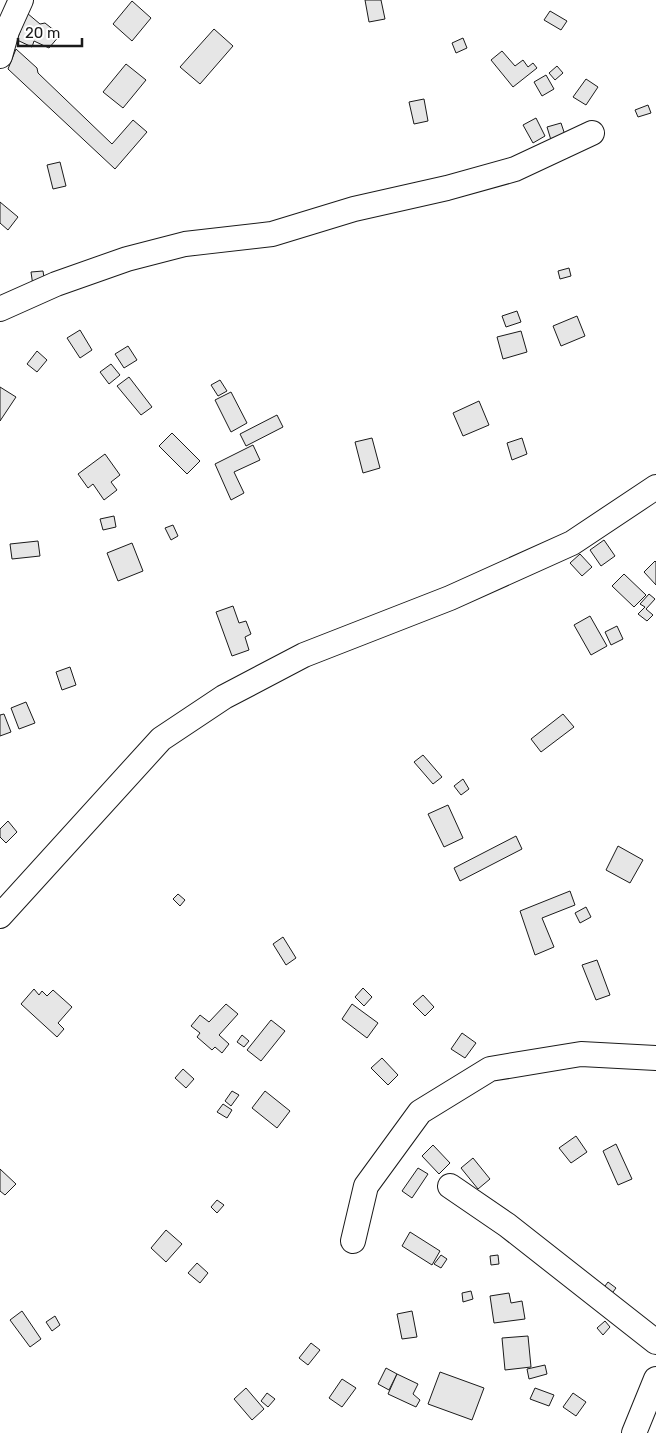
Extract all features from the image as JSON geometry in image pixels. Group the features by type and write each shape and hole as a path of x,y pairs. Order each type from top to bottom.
{"street":[{"path":"0,56 7,31 22,0"},
{"path":"0,309 56,284 128,259 185,244 272,234 354,208 447,188 515,169 592,133"},
{"path":"0,916 161,739 224,697 304,655 450,598 572,543 656,487"},
{"path":"353,1241 366,1186 420,1112 490,1069 581,1054 656,1058"},
{"path":"450,1186 507,1225 656,1342"},
{"path":"634,1433 656,1379"}],"building":[{"path":"365,0 381,0 385,19 369,22"},
{"path":"132,1 151,18 132,41 113,24"},
{"path":"550,11 567,21 561,30 544,20"},
{"path":"27,13 40,24 45,23 60,35 49,48 34,41 32,47 17,40"},
{"path":"214,29 233,46 200,84 180,67"},
{"path":"463,38 467,48 456,53 452,43"},
{"path":"16,49 37,68 38,73 112,144 133,120 147,132 115,169 8,69"},
{"path":"502,51 515,66 523,60 528,67 533,63 537,68 513,87 491,60"},
{"path":"126,64 146,80 123,108 103,92"},
{"path":"557,66 563,73 555,80 549,73"},
{"path":"546,75 554,89 542,96 534,82"},
{"path":"586,79 598,87 586,105 573,97"},
{"path":"424,99 428,121 414,124 409,102"},
{"path":"648,105 651,113 638,117 635,110"},
{"path":"536,118 545,136 533,143 523,125"},
{"path":"561,123 565,135 551,140 547,127"},
{"path":"60,162 66,186 53,189 47,165"},
{"path":"0,202 18,217 8,230 0,223"},
{"path":"569,268 571,276 560,279 558,271"},
{"path":"43,271 45,284 33,286 31,272"},
{"path":"517,311 521,322 506,327 502,316"},
{"path":"577,316 585,336 561,346 553,326"},
{"path":"80,330 92,350 80,358 67,338"},
{"path":"521,331 527,352 503,359 497,337"},
{"path":"128,346 137,360 124,368 115,354"},
{"path":"37,351 47,360 37,372 27,364"},
{"path":"111,364 120,375 109,384 100,372"},
{"path":"129,377 152,407 141,415 117,386"},
{"path":"220,380 227,391 218,396 211,385"},
{"path":"0,387 16,397 0,421"},
{"path":"231,392 247,423 231,432 215,400"},
{"path":"479,401 489,425 463,436 453,413"},
{"path":"277,415 283,427 246,446 240,434"},
{"path":"172,433 200,461 187,474 159,446"},
{"path":"372,438 380,468 363,473 355,442"},
{"path":"522,438 527,454 512,460 507,443"},
{"path":"253,445 260,460 234,472 244,493 231,500 215,464"},
{"path":"105,454 120,475 111,482 117,490 104,500 93,484 88,488 78,474"},
{"path":"114,516 116,527 103,530 100,519"},
{"path":"173,525 178,536 171,540 165,528"},
{"path":"604,540 615,556 601,566 590,550"},
{"path":"38,541 40,556 12,559 10,544"},
{"path":"132,543 143,571 118,581 107,553"},
{"path":"580,554 592,567 582,576 570,563"},
{"path":"656,562 656,585 644,572"},
{"path":"624,574 646,595 634,607 612,586"},
{"path":"649,594 655,599 646,609 653,615 647,621 638,614 645,607 640,604"},
{"path":"233,606 239,623 246,621 251,634 245,637 249,650 232,656 216,612"},
{"path":"590,616 607,646 591,655 574,625"},
{"path":"617,626 623,639 611,645 605,632"},
{"path":"70,667 76,685 62,690 56,672"},
{"path":"26,702 35,723 19,729 11,708"},
{"path":"4,714 11,732 0,736 0,715"},
{"path":"563,714 574,727 541,752 531,739"},
{"path":"423,755 442,777 433,784 414,762"},
{"path":"463,779 469,789 461,795 454,786"},
{"path":"448,805 463,838 444,847 428,814"},
{"path":"8,821 17,832 6,843 0,837 0,829"},
{"path":"516,836 522,849 460,881 454,868"},
{"path":"618,846 643,860 630,883 606,870"},
{"path":"570,891 575,905 542,918 554,947 535,955 520,911"},
{"path":"178,894 185,900 180,906 173,899"},
{"path":"586,907 591,917 580,923 575,913"},
{"path":"283,937 296,958 286,965 273,944"},
{"path":"597,960 610,995 596,1000 582,965"},
{"path":"363,988 372,997 364,1006 355,997"},
{"path":"34,989 39,995 42,991 47,996 53,990 72,1007 58,1023 64,1029 57,1037 21,1004"},
{"path":"423,995 434,1007 425,1016 413,1004"},
{"path":"226,1004 238,1014 219,1035 229,1044 222,1053 215,1047 212,1050 197,1037 200,1033 191,1026 200,1015 209,1022"},
{"path":"352,1004 378,1023 367,1038 342,1019"},
{"path":"271,1020 285,1031 261,1061 247,1050"},
{"path":"462,1033 476,1043 465,1058 451,1049"},
{"path":"242,1035 249,1041 244,1047 237,1042"},
{"path":"382,1058 398,1075 388,1085 371,1068"},
{"path":"183,1069 194,1079 186,1088 175,1078"},
{"path":"232,1091 239,1095 231,1106 225,1101"},
{"path":"265,1091 290,1111 277,1128 252,1108"},
{"path":"223,1104 232,1110 227,1118 217,1112"},
{"path":"576,1136 587,1152 571,1163 559,1148"},
{"path":"616,1144 632,1179 618,1185 603,1151"},
{"path":"433,1145 450,1163 439,1174 422,1156"},
{"path":"473,1158 490,1179 478,1189 461,1168"},
{"path":"418,1168 428,1174 412,1198 402,1191"},
{"path":"0,1169 16,1184 5,1195 0,1191"},
{"path":"217,1200 224,1205 217,1213 211,1207"},
{"path":"166,1230 182,1244 166,1262 151,1248"},
{"path":"410,1232 440,1251 432,1265 402,1246"},
{"path":"441,1255 447,1259 441,1268 434,1264"},
{"path":"498,1255 499,1264 491,1265 490,1256"},
{"path":"197,1263 208,1273 200,1283 188,1273"},
{"path":"608,1282 616,1288 610,1296 602,1290"},
{"path":"471,1291 473,1299 463,1302 462,1293"},
{"path":"509,1293 511,1303 522,1301 525,1319 494,1323 490,1296"},
{"path":"22,1311 41,1339 30,1347 10,1320"},
{"path":"412,1311 417,1337 402,1339 397,1314"},
{"path":"55,1316 60,1325 52,1331 46,1322"},
{"path":"605,1321 610,1327 603,1335 597,1328"},
{"path":"528,1336 531,1367 505,1370 502,1338"},
{"path":"311,1343 320,1350 308,1365 299,1358"},
{"path":"545,1365 547,1374 529,1379 527,1369"},
{"path":"386,1368 397,1374 389,1390 378,1384"},
{"path":"440,1372 484,1388 472,1420 428,1404"},
{"path":"397,1374 418,1384 413,1394 420,1400 416,1407 388,1394"},
{"path":"342,1379 356,1388 342,1407 329,1398"},
{"path":"246,1388 264,1409 252,1420 234,1399"},
{"path":"535,1388 554,1395 549,1406 530,1399"},
{"path":"267,1393 275,1399 268,1407 261,1401"},
{"path":"573,1393 586,1402 576,1416 563,1407"}]}
